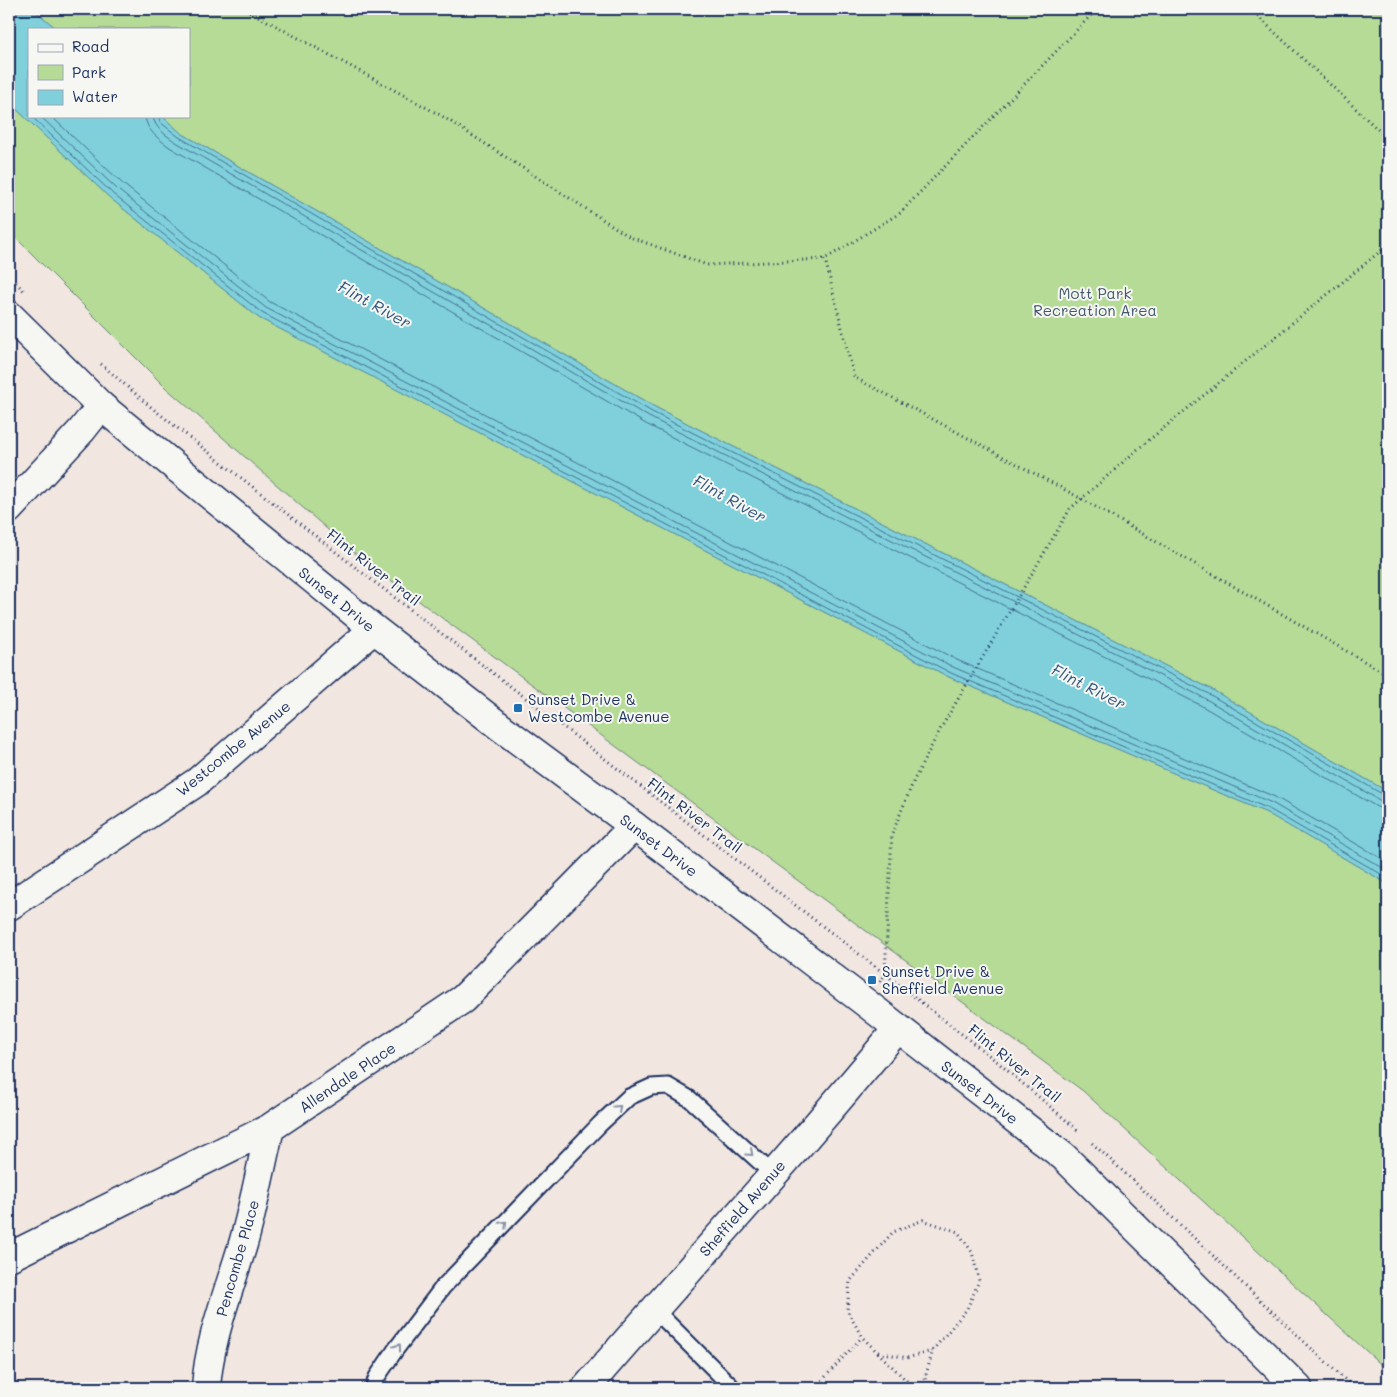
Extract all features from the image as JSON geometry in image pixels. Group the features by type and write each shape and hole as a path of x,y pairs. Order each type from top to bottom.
{"street":[{"name":"Sunset Drive","path":"9,314 101,406 374,629 503,730 634,826 866,1003 1064,1157 1298,1388"},
{"path":"9,510 82,430 101,406"},
{"name":"Westcombe Avenue","path":"9,906 197,782 374,629"},
{"name":"Allendale Place","path":"9,1257 270,1128 463,999 634,826"},
{"name":"Sheffield Avenue","path":"586,1388 898,1028"},
{"name":"Pencombe Place","path":"206,1388 207,1373 221,1312 243,1242 270,1128"}],"lane":[{"path":"373,1388 377,1377 396,1349 443,1287 593,1131 629,1098 651,1087 668,1086 690,1099 773,1174"},
{"path":"654,1309 733,1388"}],"path":[{"path":"245,9 442,116 630,237 707,265 825,259 900,213 1097,9"},
{"path":"1250,9 1388,139"},
{"path":"866,1003 885,974 892,834 914,780 942,728 1070,510 1138,449 1388,245"},
{"path":"825,259 854,377 1082,499 1388,675"},
{"path":"9,274 26,293"},
{"name":"Flint River Trail","path":"95,359 152,408 356,568 995,1060 1071,1123 1354,1388"},
{"path":"914,1388 862,1337 847,1310 850,1281 893,1232 923,1220 958,1232 972,1252 979,1281 968,1309 933,1350 925,1378 927,1388"},
{"path":"815,1388 862,1337"},
{"path":"877,1352 907,1358 933,1350"}],"green space":[{"name":"Mott Park Recreation Area","path":"33,9 1388,9 1388,792 1209,688 655,407 181,133 164,118 190,118 190,28 56,28"},
{"path":"9,102 110,198 259,318 949,677 1267,813 1388,884 1388,1371 1083,1091 358,556 165,387 9,231"}],"water":[{"name":"Flint River","path":"9,9 33,9 56,28 28,28 28,118 164,118 181,133 655,407 1209,688 1388,792 1388,884 1267,813 949,677 259,318 110,198 9,102"}],"place":[{"name":"Sunset Drive & Westcombe Avenue","path":"518,708"},
{"name":"Sunset Drive & Sheffield Avenue","path":"872,980"}]}
